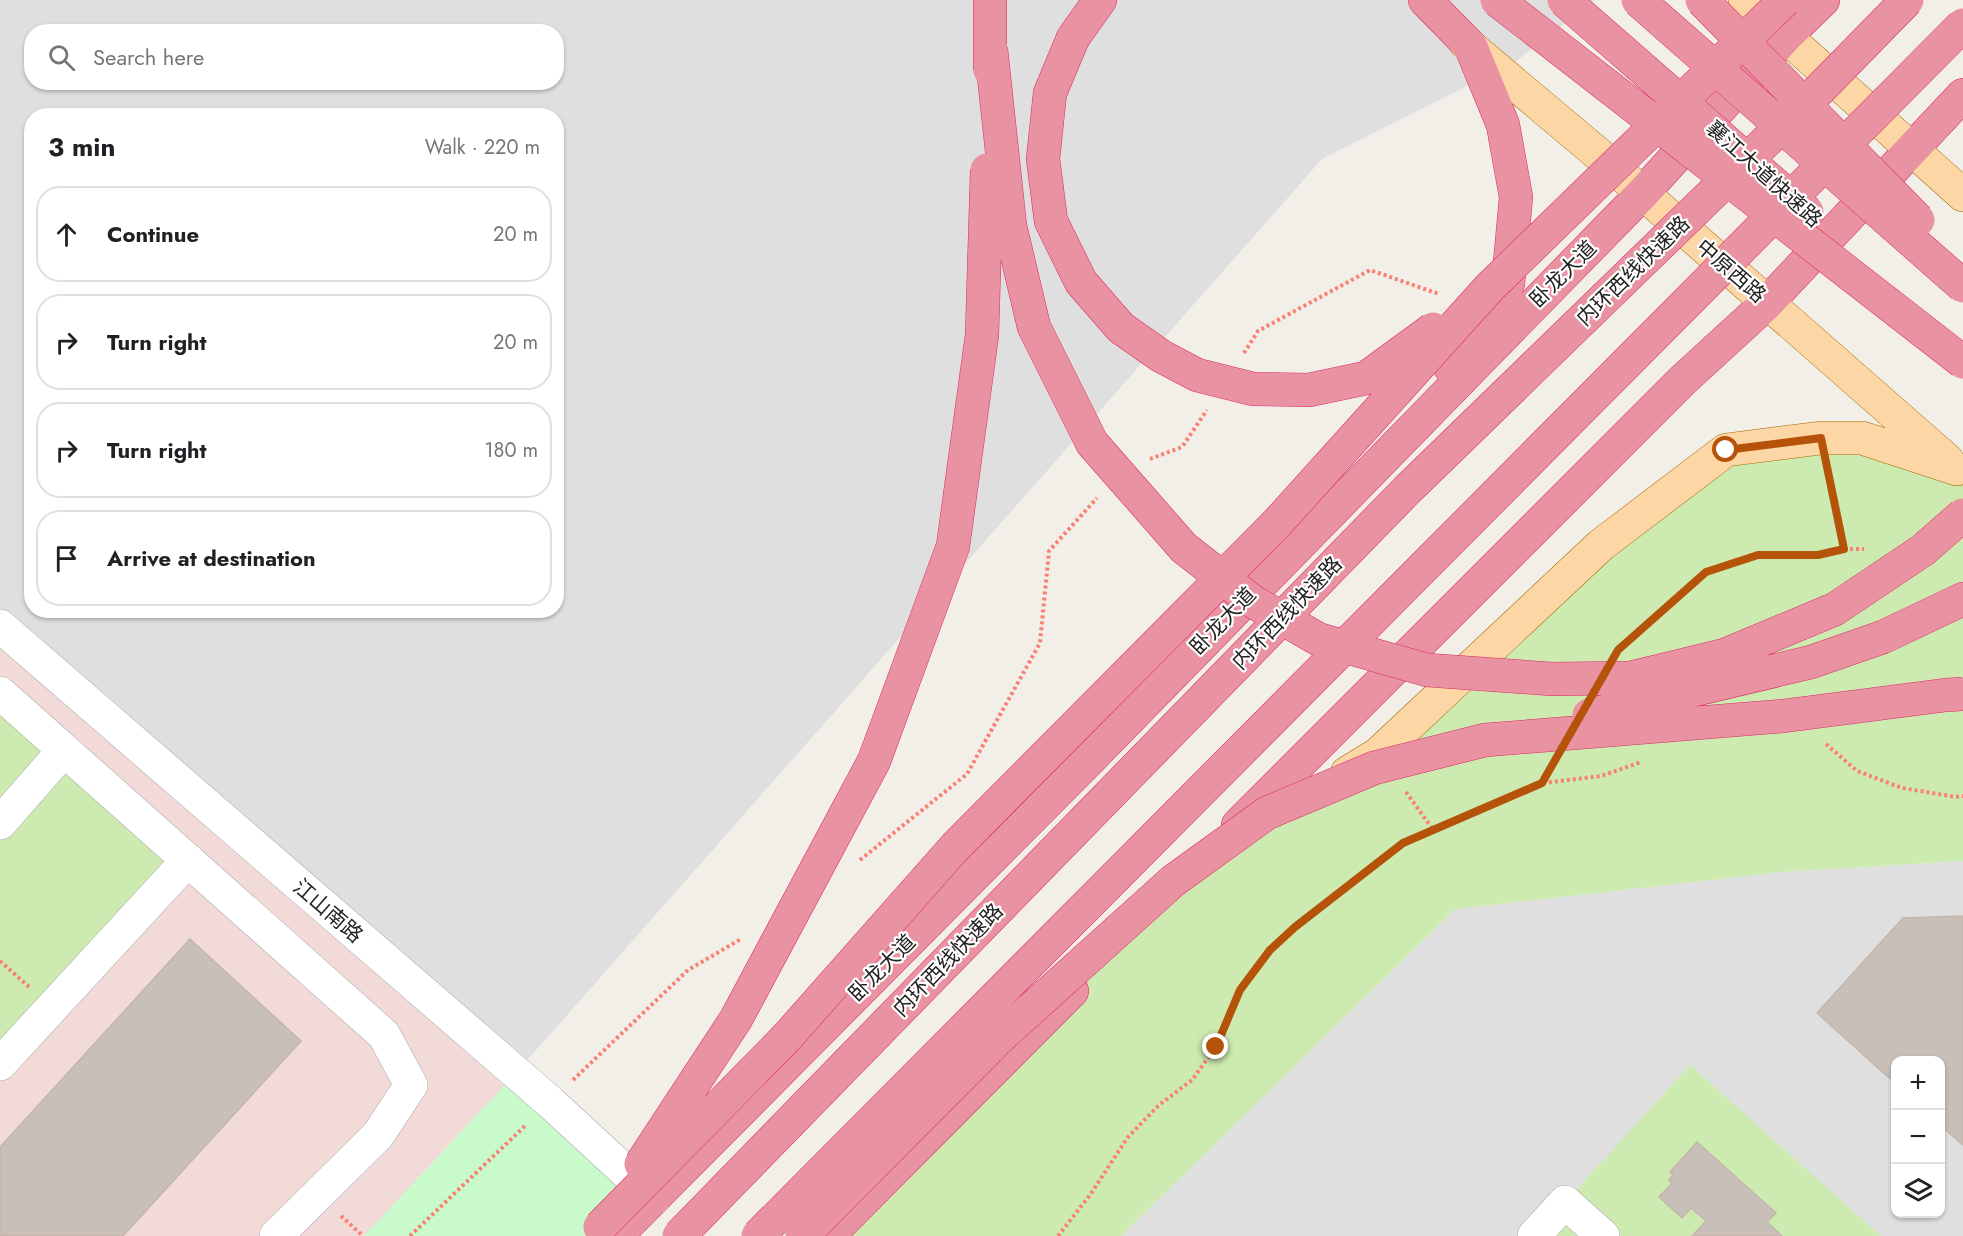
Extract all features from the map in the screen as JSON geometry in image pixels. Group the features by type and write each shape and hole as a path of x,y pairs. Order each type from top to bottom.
{"highway":[{"path":"602,1233 736,1019 874,761 953,546 982,335 991,49 990,0"},
{"path":"1100,0 1073,38 1050,93 1043,159 1051,221 1081,282 1121,328 1161,356 1197,375 1253,389 1310,390 1366,378 1490,287"},
{"path":"1398,442 1508,284 1516,197 1503,125 1470,47 1425,0"},
{"path":"1497,0 1963,362"},
{"name":"襄江大道快速路","path":"1564,0 1684,103 1963,351"},
{"path":"1638,0 1963,286"},
{"path":"1702,0 1963,266"},
{"path":"602,1233 787,1037 956,846 1278,522 1490,287 1785,0"},
{"name":"卧龙大道","path":"602,1233 654,1198 1081,767 1642,194 1786,36 1823,0"},
{"name":"内环西线快速路","path":"679,1236 1407,490 1802,107 1907,0"},
{"path":"758,1236 1963,25"},
{"path":"991,49 1010,226 1034,327 1092,443 1184,548 1252,601 1318,639 1427,670 1552,679 1630,678 1725,655 1835,609 1923,550 1963,515"},
{"path":"828,1236 1676,388 1767,303 1963,95"},
{"path":"801,1236 1008,1030 1173,881 1267,813 1374,768 1811,662 1883,637 1963,599"},
{"path":"1485,740 1783,716 1963,694"}],"main road":[{"name":"中原西路","path":"1415,0 1597,153 1960,471"},
{"path":"1745,0 1963,195"},
{"path":"1192,871 1378,754 1601,545 1726,450 1821,438 1862,438 1960,471"}],"street":[{"name":"江山南路","path":"0,626 550,1102 654,1198"},
{"path":"0,693 384,1035 411,1084 378,1135 276,1236"},
{"path":"0,823 64,750"},
{"path":"0,1064 188,860"},
{"path":"1534,1236 1565,1202 1603,1236"}],"path":[{"path":"1239,360 1258,331 1370,270 1446,296"},
{"path":"1144,461 1182,447 1208,409"},
{"path":"1618,650 1706,572 1758,555 1818,555 1844,549 1821,438"},
{"path":"859,861 967,774 1040,643 1049,551 1102,493"},
{"path":"1825,743 1857,771 1902,788 1963,796"},
{"path":"1542,783 1554,762"},
{"path":"1058,1236 1090,1194 1128,1137 1159,1105 1192,1080 1216,1047 1240,990 1270,950 1295,927 1403,843 1542,783 1601,776 1642,762"},
{"path":"410,1236 688,970 746,936"}],"shaded area":[{"path":"0,0 1595,0 1515,62 1322,159 516,1073 364,1236 0,1236"},
{"path":"0,626 516,1073 364,1236 0,1236"},
{"path":"1963,861 1963,1236 1121,1236 1455,909 1782,872"}],"green space":[{"path":"1821,438 1963,474 1963,861 1782,872 1455,909 1121,1236 828,1236 1192,871 1378,754 1726,450"},
{"path":"0,693 188,860 0,1064"},
{"path":"1690,1065 1881,1236 1534,1236"},
{"path":"516,1073 654,1198 614,1236 364,1236"}],"building":[{"path":"1963,916 1963,1145 1945,1129 1945,1056 1891,1056 1891,1080 1817,1013 1903,918"},
{"path":"190,939 301,1041 123,1236 0,1236 0,1147"},
{"path":"1697,1142 1776,1213 1767,1222 1782,1236 1692,1236 1706,1221 1691,1208 1682,1218 1659,1197 1672,1183 1669,1180 1673,1175 1670,1172"}],"route":[{"path":"1216,1047 1240,990 1270,950 1295,927 1403,843 1542,783 1618,650 1706,572 1758,555 1818,555 1844,549 1821,438 1726,450"}]}
